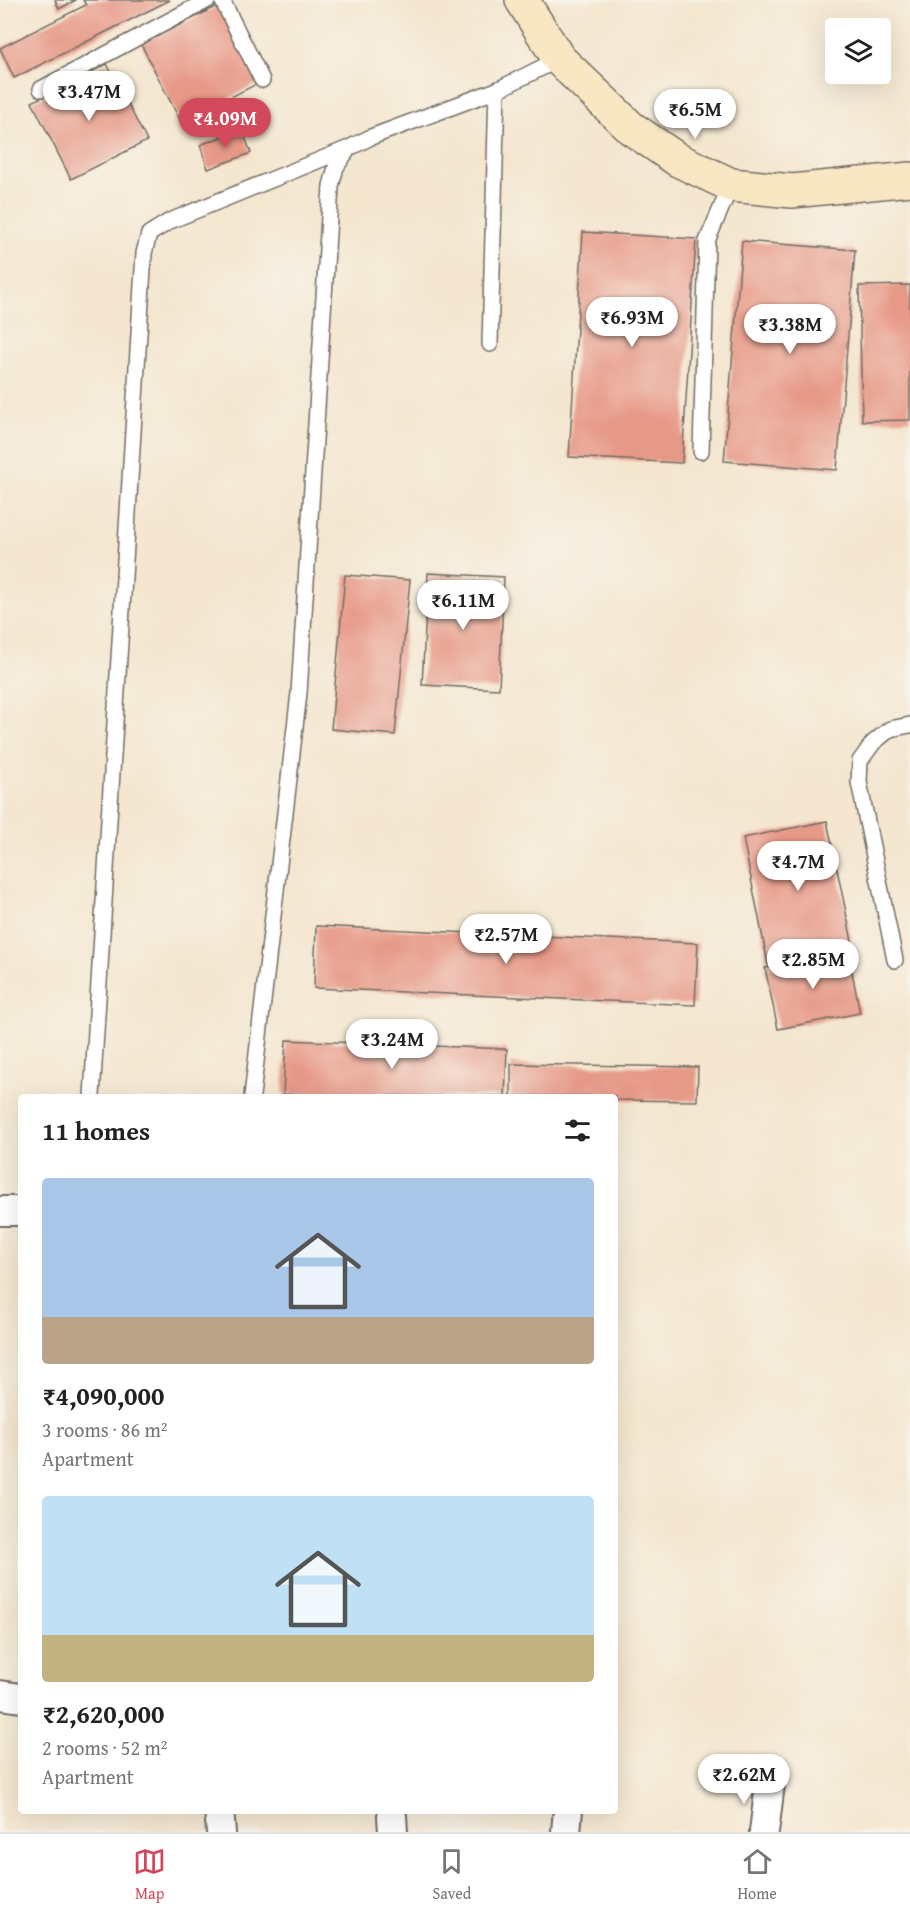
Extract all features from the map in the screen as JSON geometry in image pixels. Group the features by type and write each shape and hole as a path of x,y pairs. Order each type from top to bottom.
{"street":[{"path":"522,0 559,59 631,128 678,160 731,185 792,191 910,179"},
{"path":"0,1211 18,1210"},
{"path":"0,1695 18,1698"},
{"path":"764,1832 770,1784"},
{"path":"219,1814 221,1832"},
{"path":"566,1832 568,1814"}],"lane":[{"path":"41,89 208,0"},
{"path":"222,0 262,80"},
{"path":"92,1094 144,286 144,253 149,234 170,221 371,137 496,90 559,59"},
{"path":"490,344 496,90"},
{"path":"252,1094 299,693 331,186 336,167 349,148"},
{"path":"701,451 707,241 731,185"},
{"path":"895,960 859,782 860,761 873,742 890,729 910,725"}],"building":[{"path":"55,0 76,0 59,9"},
{"path":"83,0 170,0 14,78 0,48 86,5"},
{"path":"222,4 261,82 181,122 141,44"},
{"path":"107,64 147,141 71,179 32,102"},
{"path":"242,129 251,153 208,169 200,145"},
{"path":"583,232 696,239 682,463 569,457"},
{"path":"742,241 855,250 837,470 724,461"},
{"path":"910,285 910,420 862,421 859,286"},
{"path":"428,573 504,577 499,689 422,685"},
{"path":"345,575 410,580 395,735 331,729"},
{"path":"827,821 853,946 768,964 743,838"},
{"path":"316,926 698,943 695,1005 314,988"},
{"path":"848,951 860,1013 778,1029 765,968"},
{"path":"286,1040 507,1049 505,1094 283,1094"},
{"path":"511,1064 698,1067 697,1101 618,1100 618,1094 511,1094"}]}
